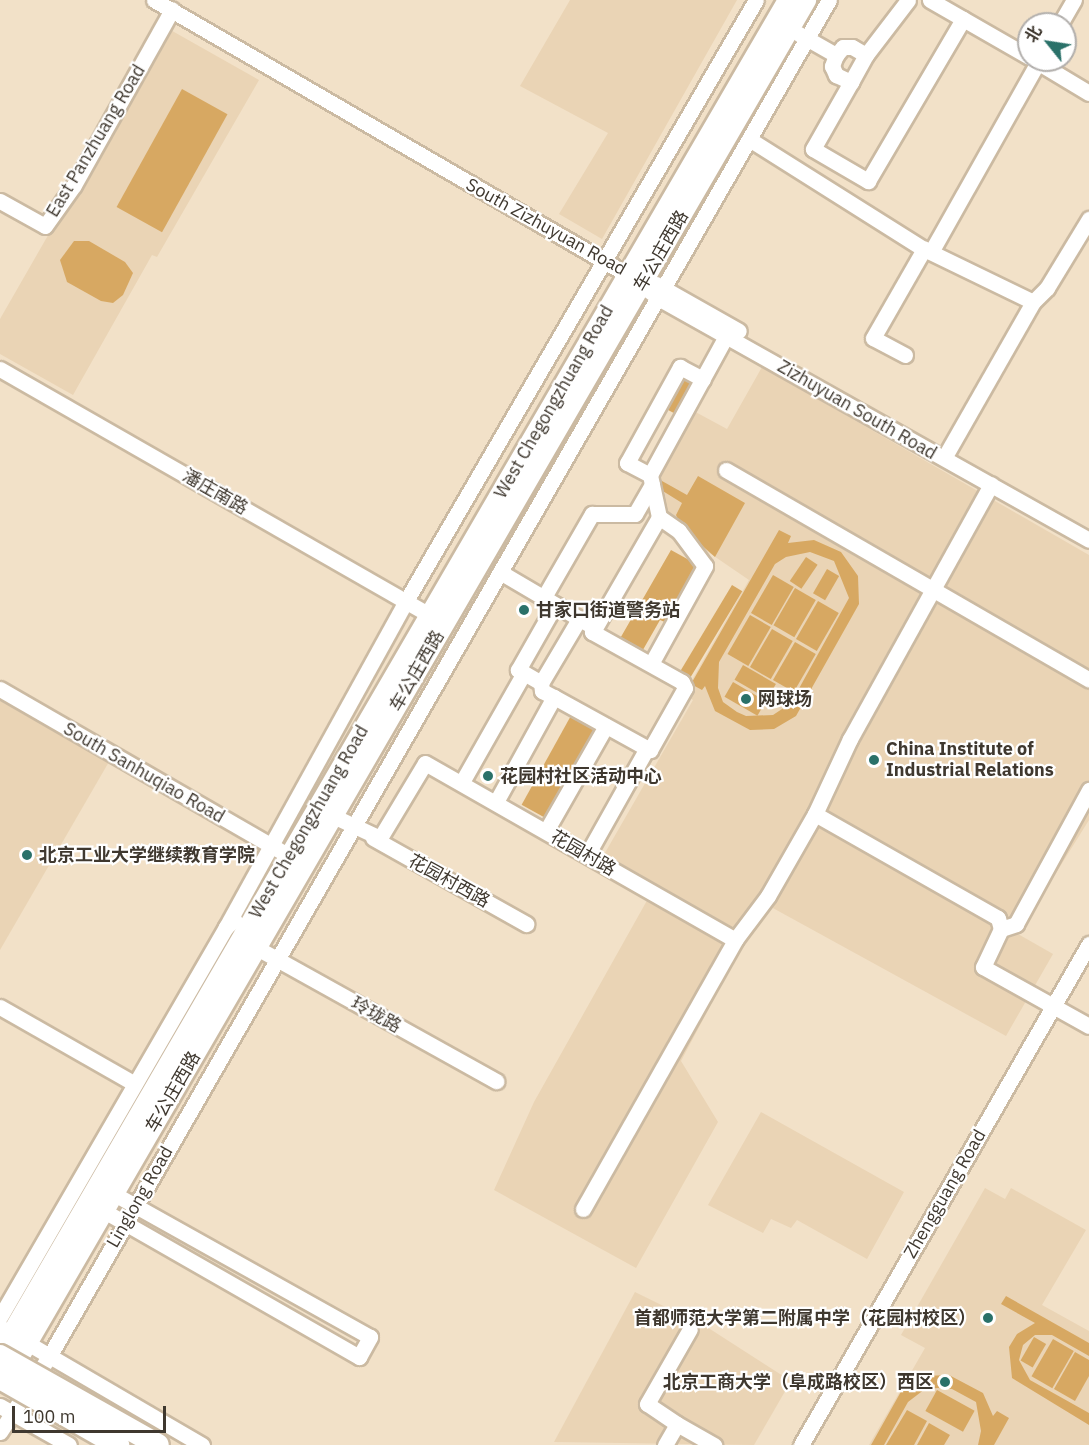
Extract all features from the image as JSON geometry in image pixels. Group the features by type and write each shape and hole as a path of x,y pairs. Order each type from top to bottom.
{"highway":[{"path":"2,1365 118,1445"},
{"path":"2,1365 158,1445"}],"main road":[{"path":"783,25 788,0"},
{"name":"车公庄西路","path":"13,1334 109,1203 333,816 783,25 806,0"},
{"name":"West Chegongzhuang Road","path":"13,1334 430,615 638,280"},
{"path":"0,1391 2,1365 13,1334"}],"street":[{"name":"South Zizhuyuan Road","path":"154,0 638,280"},
{"path":"0,1317 226,927 269,845 406,601 756,0"},
{"name":"Linglong Road","path":"0,1432 10,1412 34,1384 276,959 829,0"},
{"path":"908,0 866,55 813,149 868,181 963,19"},
{"path":"930,0 1017,50"},
{"name":"East Panzhuang Road","path":"0,201 45,226 74,185 172,10"},
{"path":"783,25 836,55"},
{"path":"851,82 836,75 832,66 836,55 843,47 852,47 866,55"},
{"path":"905,355 873,338 928,250 1028,72"},
{"path":"1055,72 1089,93"},
{"path":"749,139 928,250 1033,302"},
{"path":"948,451 1033,302 1047,288 1088,225"},
{"name":"Zizhuyuan South Road","path":"638,280 726,336 1089,540"},
{"path":"583,1209 735,940 768,896 815,814 850,739 995,487 984,472 948,451 660,293"},
{"path":"541,683 518,670 592,514 635,514 726,336"},
{"path":"579,619 541,683 542,690 650,750 685,688 682,682 592,632 659,517 651,480 627,463 680,367 703,379"},
{"name":"潘庄南路","path":"0,369 430,615"},
{"path":"726,470 1089,680"},
{"path":"651,664 705,566 679,531 659,517"},
{"path":"500,572 595,628"},
{"path":"462,782 524,674"},
{"name":"South Sanhuqiao Road","path":"0,690 289,856"},
{"path":"496,802 554,697"},
{"path":"546,831 606,726"},
{"path":"587,855 647,748"},
{"name":"花园村路","path":"373,838 380,838 421,766 432,766 735,940"},
{"path":"1001,929 1016,924 1089,790"},
{"path":"815,814 998,918 1001,929 983,967 1089,1026"},
{"name":"花园村西路","path":"333,816 526,924"},
{"path":"226,927 265,896"},
{"name":"Zhengguang Road","path":"801,1445 1089,944"},
{"name":"玲珑路","path":"257,948 496,1081"},
{"path":"0,1007 135,1084"},
{"path":"109,1203 135,1206 370,1337 359,1358 125,1223 109,1203"},
{"path":"690,1329 647,1404 714,1445"},
{"path":"13,1334 202,1445"},
{"path":"2,1365 75,1406 108,1390"},
{"path":"99,1445 125,1400"},
{"path":"10,1412 69,1445"},
{"path":"665,1445 677,1424"}],"shaded area":[{"path":"570,0 737,0 602,239 559,214 608,133 520,86"},
{"path":"167,28 259,80 157,257 152,255 73,395 0,354 0,319"},
{"path":"182,89 227,114 162,232 117,207"},
{"path":"74,241 89,241 125,262 133,273 123,295 113,303 101,301 67,282 60,260"},
{"name":"China Institute of Industrial Relations","path":"762,367 1089,555 1089,820 1018,934 1053,954 1006,1036 771,907 757,918 681,1061 718,1122 636,1268 494,1190 534,1102 654,888 602,858 693,700 684,694 749,580 689,539 659,502 657,470 690,409 727,429"},
{"path":"680,371 699,381 680,416 661,406"},
{"path":"698,476 745,503 715,557 681,527 676,515 682,503 658,488 662,481 687,495"},
{"path":"779,530 791,536 788,543 814,540 841,552 858,576 859,604 796,716 774,729 750,730 715,711 705,686 702,690 691,684","holes":["810,552 834,561 849,598 791,703 773,715 746,716 737,712 723,702 718,688 719,662 775,564 786,557"]},
{"path":"671,550 700,566 667,623 660,620 640,655 618,642"},
{"path":"806,557 818,565 801,589 790,581"},
{"path":"827,569 839,576 825,600 813,593"},
{"path":"773,575 794,587 772,625 751,613"},
{"path":"732,585 742,591 689,680 678,674"},
{"path":"795,588 816,600 794,637 774,625"},
{"path":"818,601 839,613 817,651 796,639"},
{"path":"750,615 771,627 748,666 728,654"},
{"path":"772,629 793,641 771,679 750,667"},
{"path":"795,642 816,654 794,692 773,680"},
{"name":"网球场","path":"743,665 776,684 767,699 734,680"},
{"name":"网球场","path":"733,682 766,701 757,716 724,697"},
{"name":"北京工业大学继续教育学院","path":"0,699 110,760 0,950"},
{"path":"573,712 602,728 550,821 522,805"},
{"path":"761,1112 904,1192 867,1259 797,1220 791,1228 771,1219 763,1233 708,1205"},
{"name":"首都师范大学第二附属中学（花园村校区）","path":"985,1188 1005,1199 1011,1188 1086,1230 1042,1305 1089,1331 1089,1445 869,1445 925,1348 901,1335"},
{"path":"635,1292 710,1329 791,1381 754,1445 554,1442"},
{"path":"1006,1296 1089,1343 1089,1356 1052,1335 1035,1335 1023,1345 1019,1360 1030,1380 1089,1413 1089,1425 1012,1378 1009,1347 1017,1334 1035,1323 1001,1304"},
{"path":"1034,1337 1046,1344 1033,1367 1020,1360"},
{"path":"1053,1339 1074,1351 1052,1388 1032,1376"},
{"path":"1075,1352 1089,1360 1089,1376 1075,1401 1054,1389"},
{"path":"949,1375 983,1393 993,1416 997,1411 1009,1418 994,1445 978,1445 981,1431 976,1402 952,1389 938,1388 925,1389 908,1402 884,1445 871,1445 903,1388 924,1376"},
{"path":"937,1390 975,1411 963,1432 925,1411"},
{"path":"907,1410 927,1421 914,1445 886,1445"},
{"path":"929,1423 950,1435 944,1445 917,1445"}],"place":[{"name":"甘家口街道警务站","path":"524,610"},
{"name":"网球场","path":"746,699"},
{"name":"China Institute of Industrial Relations","path":"874,760"},
{"name":"花园村社区活动中心","path":"488,776"},
{"name":"北京工业大学继续教育学院","path":"27,855"},
{"name":"首都师范大学第二附属中学（花园村校区）","path":"988,1318"},
{"name":"北京工商大学（阜成路校区）西区","path":"945,1382"}]}
